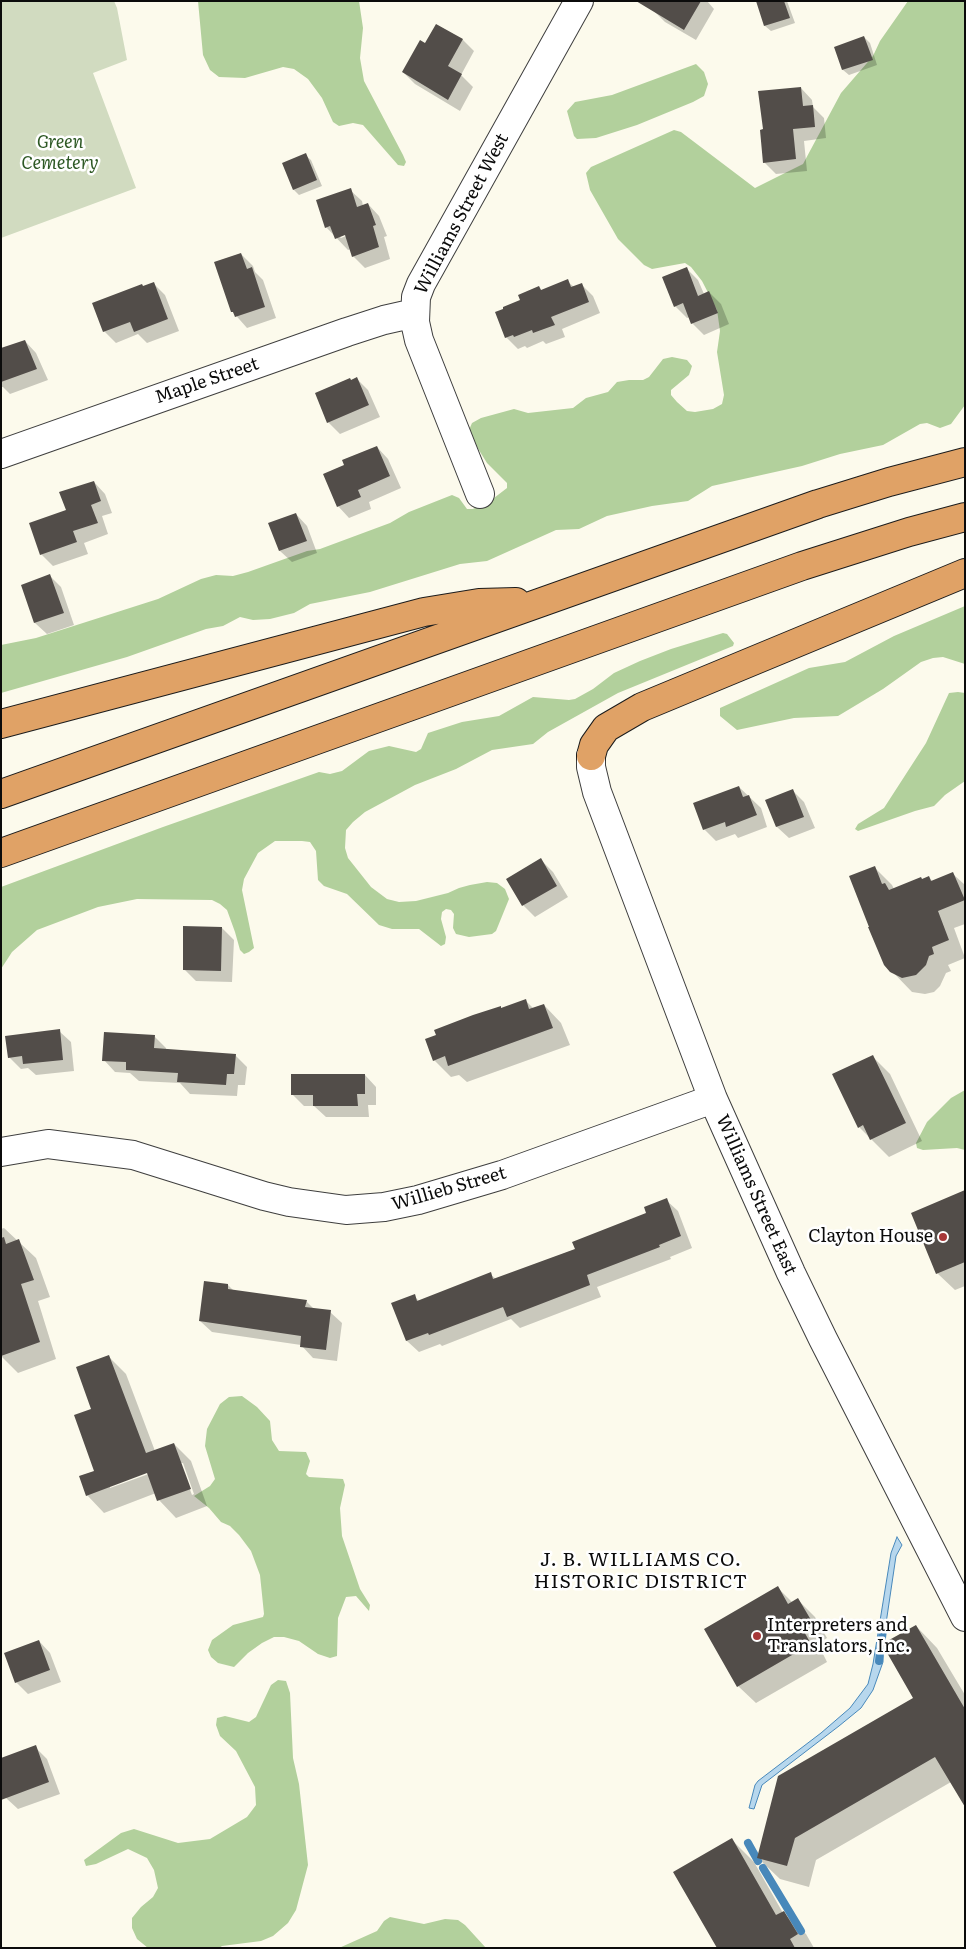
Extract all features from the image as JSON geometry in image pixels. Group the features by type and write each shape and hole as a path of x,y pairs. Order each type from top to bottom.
{"highway":[{"path":"1,794 818,504 889,482 965,462"},
{"path":"1,853 802,566 909,532 965,517"},
{"path":"591,756 594,745 606,728 642,706 965,573"},
{"path":"1,724 424,612 479,603 538,603"}],"street":[{"name":"Williams Street West","path":"480,494 422,349 416,330 416,297 421,284 579,1"},
{"name":"Maple Street","path":"1,454 347,332 384,320 415,313"},
{"name":"Williams Street East","path":"591,756 591,767 597,792 713,1099 798,1289 965,1617"},
{"name":"Willieb Street","path":"1,1152 48,1144 133,1155 264,1196 289,1202 346,1210 384,1207 418,1200 502,1175 713,1099"}],"green space":[{"name":"Green Cemetery","path":"1,1 114,1 127,60 93,73 136,188 1,238"},
{"path":"198,1 359,1 363,28 360,58 364,81 403,155 406,162 404,166 398,165 363,125 353,123 339,126 333,122 322,98 308,79 294,69 283,67 245,78 219,77 210,70 203,55"},
{"path":"908,1 965,1 965,405 951,424 940,428 927,423 920,424 883,445 840,454 802,466 712,486 688,501 652,506 607,516 579,529 556,530 487,561 460,564 370,592 310,604 294,613 270,619 253,620 240,617 223,626 206,629 127,657 1,693 1,645 36,638 158,599 201,579 216,575 233,576 307,551 320,549 390,523 409,512 452,495 459,498 467,509 473,509 494,498 507,488 507,483 487,463 472,439 469,430 472,423 481,418 514,409 528,413 573,408 586,398 608,392 617,382 643,380 649,377 663,359 672,357 687,360 692,366 689,375 671,390 671,395 677,402 687,411 695,412 713,409 722,404 724,395 717,352 720,331 717,310 702,281 691,267 685,263 652,269 644,265 618,239 590,190 586,173 591,167 674,130 681,132 755,188 803,164 841,93 873,56 880,41"},
{"path":"696,64 704,72 708,84 704,96 637,125 596,138 577,139 574,136 567,111 575,102 612,95"},
{"path":"965,606 965,664 943,657 921,662 883,689 838,716 794,718 737,730 720,716 720,708 809,668 845,662 894,636"},
{"path":"723,633 727,634 734,643 733,646 618,693 548,732 533,744 492,750 456,769 415,785 365,812 346,830 345,848 348,858 371,887 387,899 399,902 416,901 470,885 487,882 497,883 505,889 509,899 496,931 492,934 469,937 456,934 453,928 454,914 451,910 446,909 442,912 441,919 446,937 445,944 441,946 419,929 392,929 379,925 347,894 324,886 318,880 316,851 310,842 275,841 258,853 244,879 242,890 254,948 249,952 244,954 240,950 227,910 212,900 137,899 98,907 37,930 12,952 1,969 1,887 319,772 330,774 342,771 369,751 389,746 416,752 421,749 428,733 462,722 499,716 533,697 575,699 593,689 614,673 640,661"},
{"path":"949,693 965,693 965,781 945,795 934,806 858,831 855,829 858,824 884,808 926,743"},
{"path":"965,1090 965,1150 957,1148 923,1150 917,1148 916,1143 927,1122 951,1098"},
{"path":"242,1396 257,1407 270,1421 272,1440 279,1451 306,1452 310,1461 306,1474 309,1477 343,1479 345,1485 340,1508 342,1536 360,1589 370,1605 369,1611 356,1596 346,1597 338,1618 337,1656 330,1658 318,1654 299,1641 284,1637 274,1637 262,1643 248,1653 234,1667 218,1663 211,1657 208,1650 212,1640 233,1625 263,1617 264,1614 260,1575 251,1551 230,1526 221,1522 209,1508 194,1496 210,1486 215,1479 205,1446 207,1429 220,1404 229,1397"},
{"path":"278,1680 286,1681 290,1693 293,1758 299,1784 308,1865 296,1910 288,1923 273,1936 261,1941 219,1948 148,1948 137,1939 132,1928 132,1918 153,1897 158,1888 154,1870 147,1858 128,1849 96,1864 86,1866 84,1860 121,1833 134,1829 178,1843 210,1839 247,1817 256,1805 255,1787 236,1751 220,1736 216,1725 217,1718 225,1716 249,1722 256,1717 271,1685"},
{"path":"390,1917 424,1924 445,1919 458,1920 486,1948 339,1948 377,1931 384,1921"}],"water":[{"path":"897,1537 902,1545 896,1556 884,1637 878,1646 883,1656 883,1662 873,1690 861,1708 762,1785 754,1809 749,1808 755,1785 758,1781 821,1733 850,1708 868,1684 891,1553"}],"building":[{"path":"636,1 701,1 684,30"},
{"path":"756,1 784,1 790,18 764,26"},
{"path":"436,24 463,39 448,66 462,74 448,100 402,72 420,40 425,43"},
{"path":"864,36 873,60 842,70 834,47"},
{"path":"801,87 803,106 813,105 815,127 793,129 796,159 763,163 760,130 763,129 758,91"},
{"path":"306,153 317,180 293,190 282,163"},
{"path":"351,188 357,207 368,203 376,225 373,226 379,247 352,257 345,235 335,239 330,226 325,228 316,200"},
{"path":"241,253 247,269 252,267 265,307 235,317 233,312 231,312 214,262"},
{"path":"687,267 698,296 709,291 718,313 691,324 683,303 674,307 662,277"},
{"path":"568,279 571,287 582,283 589,302 551,317 555,325 533,333 532,330 514,337 513,335 505,338 495,312 520,300 518,295 539,286 541,290"},
{"path":"154,282 168,319 134,332 130,322 103,332 92,303 142,284 143,286"},
{"path":"25,340 37,369 1,382 1,348"},
{"path":"357,377 369,405 327,423 315,393 350,378 351,380"},
{"path":"377,446 390,476 358,490 361,497 337,507 323,474 344,465 342,460"},
{"path":"94,481 101,501 91,505 98,523 73,531 77,542 40,555 29,523 66,510 59,492"},
{"path":"296,513 307,541 279,551 268,523"},
{"path":"50,574 64,613 34,623 21,585"},
{"path":"739,786 743,797 749,795 757,815 726,827 725,822 703,830 693,803"},
{"path":"793,789 804,817 776,827 765,800"},
{"path":"541,858 557,886 522,906 506,879"},
{"path":"875,866 882,884 885,883 889,890 921,877 922,879 929,876 931,881 953,872 965,900 938,911 949,940 932,947 934,954 929,956 926,965 916,975 902,978 890,972 884,965 868,927 849,876"},
{"path":"183,926 222,927 221,971 183,970"},
{"path":"526,999 529,1009 544,1004 553,1028 448,1066 445,1056 433,1061 425,1039 436,1035 434,1030 473,1015"},
{"path":"60,1029 63,1060 23,1064 22,1056 8,1058 5,1036"},
{"path":"104,1032 155,1035 154,1048 236,1054 234,1074 227,1074 226,1085 177,1082 178,1073 126,1070 126,1062 102,1061"},
{"path":"873,1055 906,1123 870,1140 863,1125 858,1128 832,1074"},
{"path":"291,1074 365,1074 365,1094 357,1094 358,1106 313,1106 313,1095 291,1095"},
{"name":"Clayton House","path":"965,1190 965,1262 936,1274 911,1213"},
{"path":"667,1198 681,1236 659,1245 660,1247 587,1275 590,1285 507,1317 503,1307 429,1335 428,1333 406,1341 391,1303 415,1294 417,1301 491,1272 493,1279 575,1249 572,1242 646,1213 644,1207"},
{"path":"4,1237 6,1244 19,1239 34,1280 21,1284 40,1342 1,1356 1,1238"},
{"path":"204,1281 228,1284 228,1289 307,1300 305,1307 331,1310 326,1350 300,1347 301,1336 199,1321"},
{"path":"109,1355 146,1453 174,1443 191,1489 157,1501 147,1473 86,1496 79,1476 94,1471 74,1415 91,1409 76,1367"},
{"name":"Interpreters and Translators, Inc.","path":"778,1586 788,1604 798,1598 811,1620 803,1625 802,1628 811,1644 737,1687 704,1629"},
{"path":"916,1625 965,1709 965,1807 935,1757 795,1838 787,1866 757,1858 778,1776 913,1698 882,1644"},
{"path":"39,1640 50,1670 15,1683 4,1653"},
{"path":"36,1745 49,1782 1,1800 1,1758"},
{"path":"732,1838 776,1915 784,1911 798,1934 790,1939 795,1948 717,1948 673,1872"}],"waterway":[{"path":"879,1661 883,1630"},
{"path":"748,1843 758,1861"},
{"path":"763,1868 801,1931"}],"place":[{"name":"Clayton House","path":"943,1237"},
{"name":"Interpreters and Translators, Inc.","path":"757,1636"}],"district":[{"name":"J. B. WILLIAMS CO. HISTORIC DISTRICT","path":"641,1571"}]}
